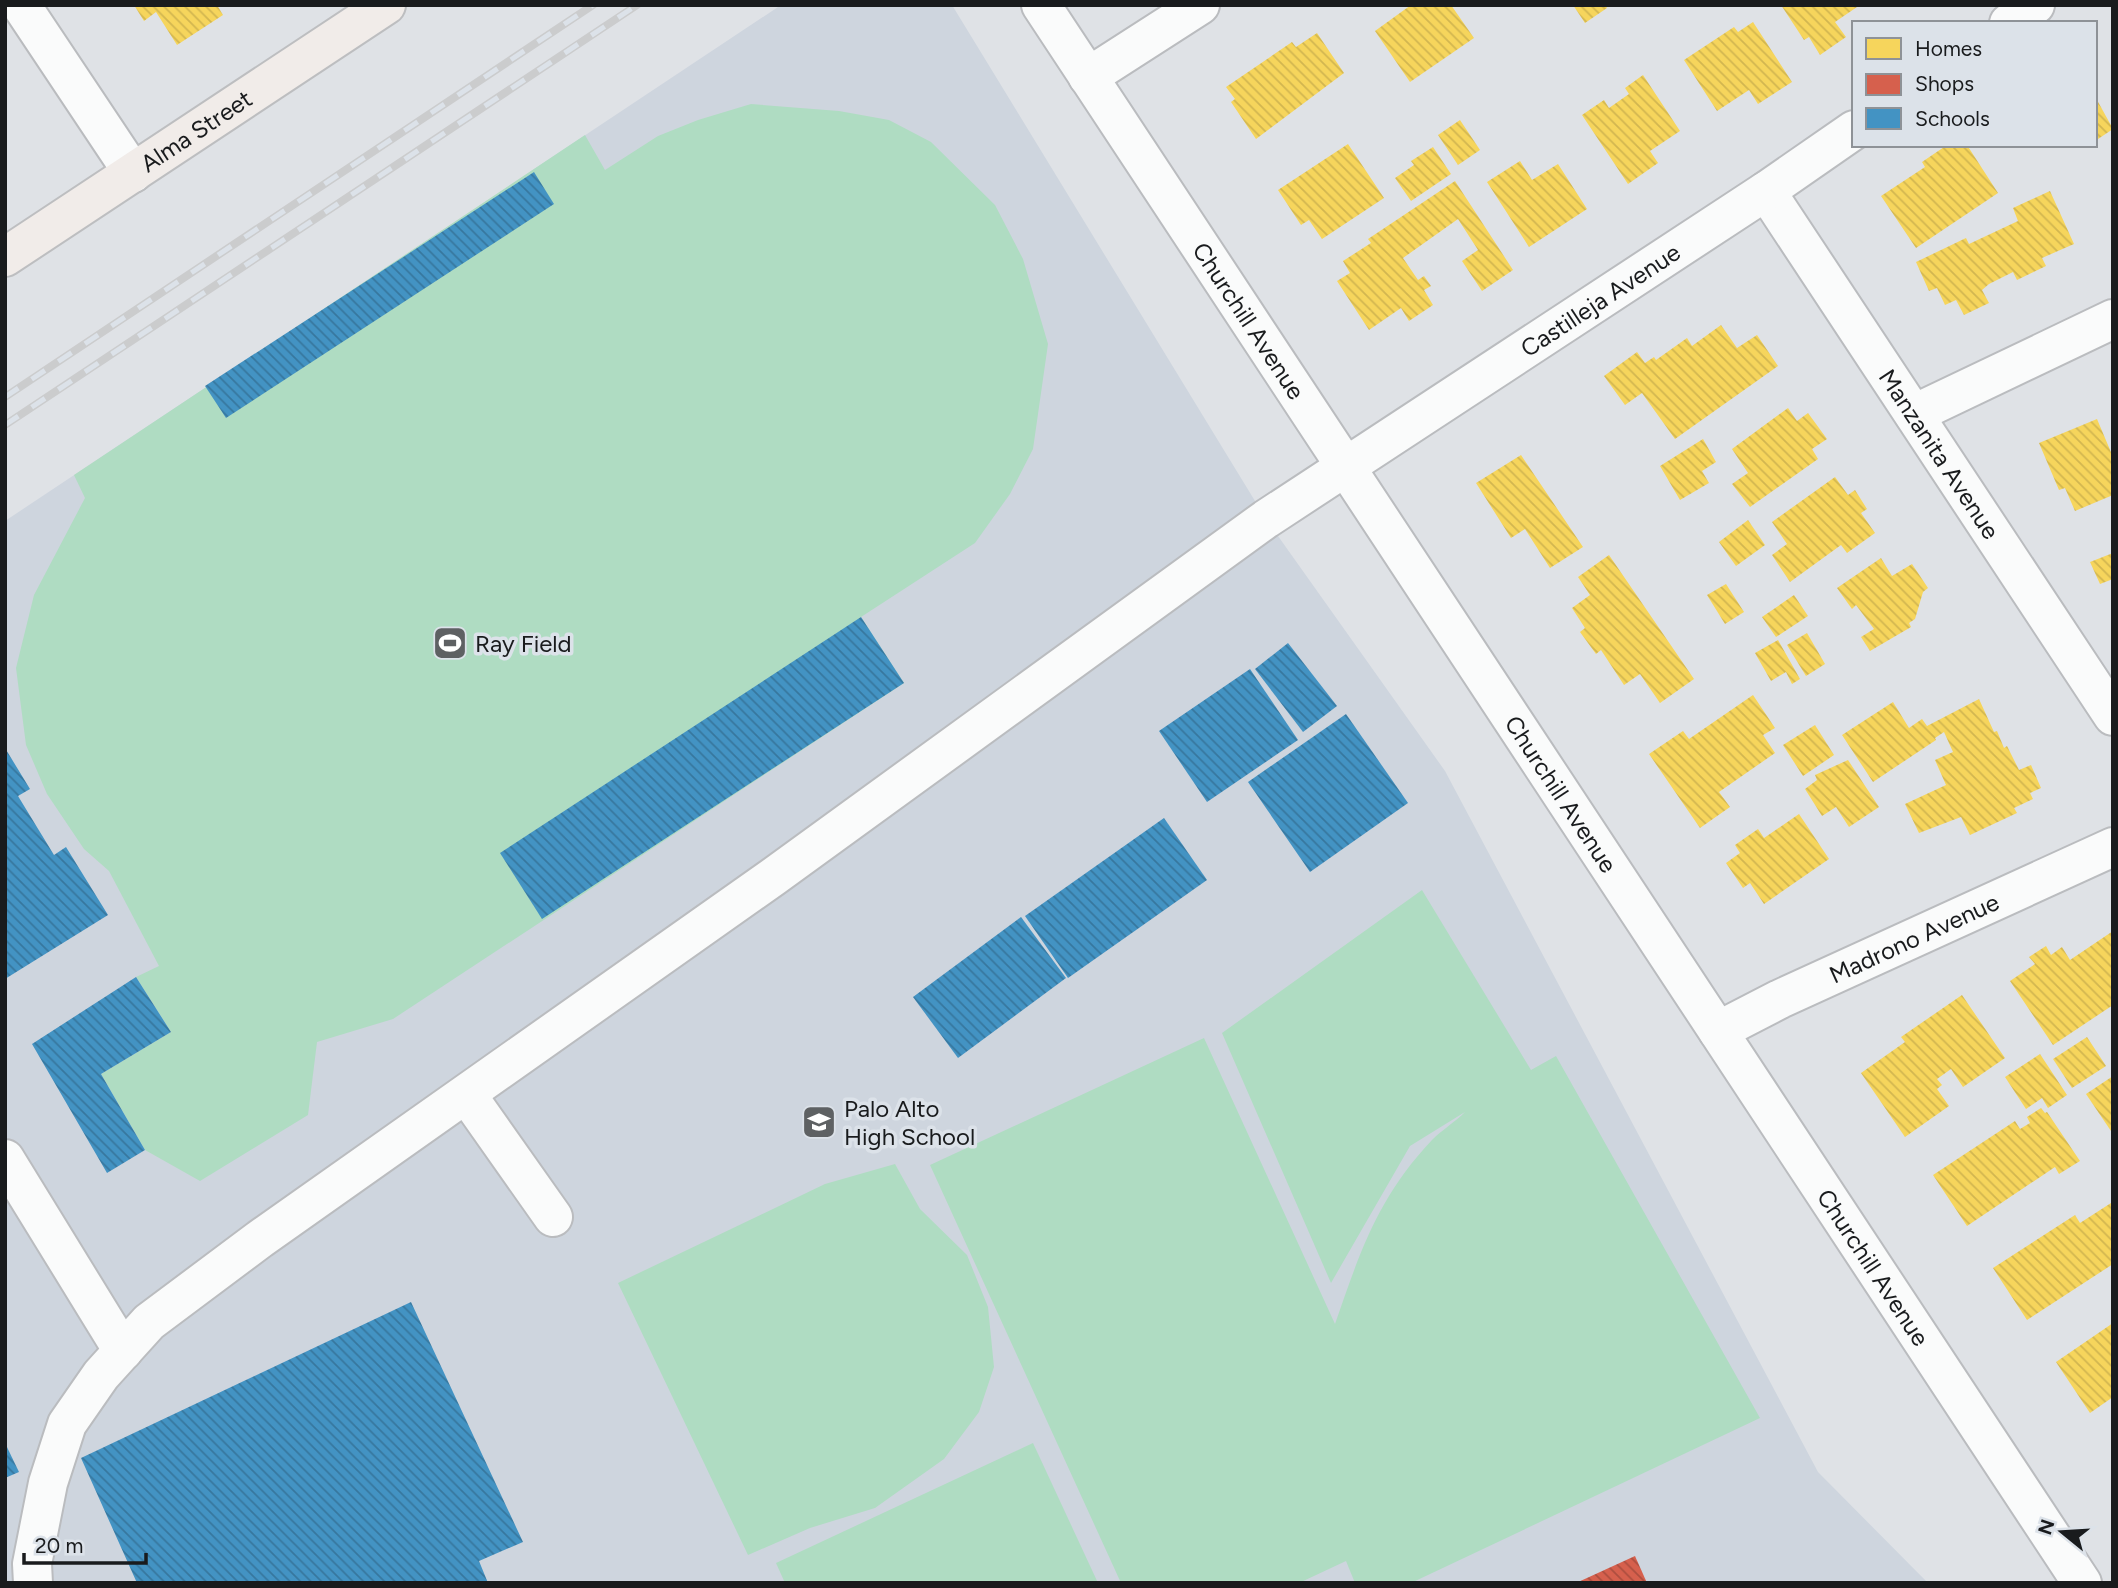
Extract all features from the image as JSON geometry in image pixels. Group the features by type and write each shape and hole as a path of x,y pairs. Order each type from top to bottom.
{"main road":[{"name":"Alma Street","path":"5,257 386,5"}],"street":[{"path":"21,5 133,173"},
{"name":"Churchill Avenue","path":"1041,5 2082,1583"},
{"path":"1088,77 1200,5"},
{"path":"2012,21 2035,5"},
{"name":"Castilleja Avenue","path":"33,1583 32,1564 48,1483 67,1424 101,1376 149,1322 260,1239 467,1096 1266,519 1766,191 1852,131"},
{"name":"Manzanita Avenue","path":"1766,191 2113,716"},
{"path":"1914,414 2113,319"},
{"name":"Madrono Avenue","path":"1718,1031 2113,847"},
{"path":"467,1096 553,1217"},
{"path":"5,1159 123,1351"}],"shaded area":[{"name":"Palo Alto High School","path":"781,5 952,5 1266,519 1445,771 1818,1472 1928,1583 5,1583 5,521"}],"green space":[{"name":"Ray Field","path":"751,104 839,111 889,120 931,142 995,205 1023,259 1048,344 1033,449 1010,494 975,543 861,617 904,683 393,1019 317,1042 308,1115 200,1181 145,1150 101,1074 171,1032 136,977 159,966 109,871 84,849 47,794 26,745 16,668 34,595 85,498 74,475 585,135 605,170 658,136 698,120"},
{"path":"1422,890 1531,1070 1556,1056 1760,1418 1411,1583 1355,1583 1346,1561 1299,1583 1121,1583 930,1165 1204,1038 1335,1324 1362,1249 1384,1204 1413,1161 1432,1140 1465,1112 1410,1146 1331,1283 1222,1033"},
{"path":"895,1164 920,1209 967,1255 988,1307 994,1367 979,1412 944,1459 875,1508 810,1528 748,1555 618,1283 825,1184"},
{"path":"1033,1443 1098,1583 785,1583 776,1563"}],"building: Homes":[{"path":"134,5 217,5 223,15 177,45 156,12 144,21"},
{"path":"1411,5 1451,5 1474,38 1410,82 1375,31"},
{"path":"1573,5 1605,5 1607,8 1585,23"},
{"path":"1781,5 1860,5 1835,22 1846,37 1820,55 1809,37 1804,40"},
{"path":"1753,22 1792,82 1758,104 1749,90 1717,111 1684,60 1734,27 1738,32"},
{"path":"1317,33 1344,73 1256,139 1231,102 1235,99 1226,87 1292,42 1296,47"},
{"path":"1643,75 1680,131 1650,151 1658,163 1628,184 1582,115 1604,100 1609,108 1629,94 1625,88"},
{"path":"2097,100 2113,129 2097,140"},
{"path":"1460,120 1480,150 1458,165 1438,135"},
{"path":"1348,144 1384,198 1322,239 1309,220 1301,225 1278,190"},
{"path":"1433,147 1451,174 1411,201 1395,178 1414,165 1411,161"},
{"path":"1944,147 1968,147 1998,193 1916,248 1881,196 1925,167 1922,162"},
{"path":"1520,161 1532,180 1558,164 1587,209 1529,247 1487,182"},
{"path":"1455,181 1513,270 1482,291 1462,261 1478,250 1458,219 1403,258 1418,280 1424,276 1431,286 1424,290 1433,305 1409,321 1401,308 1369,330 1337,281 1350,273 1343,261 1371,243 1368,239"},
{"path":"2050,191 2074,244 2042,258 2046,266 2017,280 2013,272 1989,284 1982,290 1989,303 1964,315 1956,300 1945,305 1937,288 1929,291 1916,262 1966,238 1969,244 2018,221 2013,208"},
{"path":"1721,325 1737,348 1757,335 1778,366 1675,439 1642,393 1625,405 1604,376 1637,352 1645,363 1654,357 1656,360 1687,338 1692,346"},
{"path":"1788,408 1797,421 1808,413 1827,439 1812,449 1818,459 1750,507 1732,484 1748,473 1732,449"},
{"path":"2097,419 2113,457 2113,495 2075,511 2065,488 2059,490 2039,443"},
{"path":"1703,439 1716,462 1702,471 1709,483 1680,500 1660,466"},
{"path":"1521,455 1583,547 1550,568 1525,529 1511,538 1476,483"},
{"path":"1835,477 1848,495 1855,490 1867,509 1861,513 1875,533 1847,553 1841,545 1790,582 1772,555 1787,544 1772,522"},
{"path":"1748,520 1765,545 1736,566 1719,542"},
{"path":"2113,553 2113,579 2100,584 2090,562"},
{"path":"1609,555 1694,679 1660,703 1640,674 1624,685 1601,650 1596,654 1580,632 1585,628 1572,608 1590,595 1578,577"},
{"path":"1881,558 1892,576 1912,564 1928,588 1923,592 1915,619 1909,623 1911,627 1870,651 1861,637 1874,629 1856,605 1852,609 1837,588"},
{"path":"1726,584 1744,612 1725,624 1707,595"},
{"path":"1794,595 1808,616 1776,637 1762,617"},
{"path":"1807,633 1825,664 1806,676 1787,645"},
{"path":"1778,640 1800,679 1792,684 1786,672 1771,681 1755,653"},
{"path":"1753,695 1775,728 1763,735 1775,753 1719,792 1730,807 1700,828 1649,754 1683,731 1689,739"},
{"path":"1979,699 1994,732 1997,731 2004,748 2007,746 2019,770 2031,765 2041,788 2030,793 2033,799 2014,808 2017,813 1970,835 1961,817 1919,833 1905,804 1946,785 1935,760 1953,752 1944,732 1873,782 1842,735 1893,702 1909,728 1922,719 1927,726"},
{"path":"1815,725 1834,755 1803,776 1783,745"},
{"path":"1848,760 1879,807 1849,827 1836,807 1822,816 1805,789 1817,780 1815,775"},
{"path":"1799,814 1829,859 1764,904 1750,883 1743,888 1726,863 1740,853 1735,845 1758,829 1764,838"},
{"path":"2113,931 2113,1005 2053,1045 2010,981 2035,964 2029,957 2046,946 2051,955 2062,947 2070,960"},
{"path":"1962,995 2005,1058 1963,1087 1951,1069 1937,1079 1942,1085 1937,1089 1949,1106 1905,1137 1861,1073 1905,1042 1901,1037"},
{"path":"2087,1037 2106,1066 2072,1088 2053,1059"},
{"path":"2040,1054 2067,1095 2048,1108 2042,1098 2026,1109 2005,1077"},
{"path":"2113,1076 2113,1134 2086,1094"},
{"path":"2041,1108 2047,1112 2080,1161 2059,1174 2055,1167 1967,1226 1933,1175 2015,1121 2020,1129 2030,1123 2027,1117"},
{"path":"2111,1203 2113,1264 2027,1320 1993,1268 2075,1215 2080,1223"},
{"path":"2113,1323 2113,1397 2090,1413 2056,1362"}],"building: Shops":[{"path":"1635,1556 1647,1583 1576,1583"}],"building: Schools":[{"path":"534,172 554,204 226,418 205,386"},
{"path":"861,617 904,683 542,919 500,853"},
{"path":"1288,643 1337,706 1303,732 1255,669"},
{"path":"1250,669 1298,740 1207,802 1159,731"},
{"path":"1346,714 1408,803 1310,872 1248,782"},
{"path":"5,748 30,789 18,796 54,855 66,847 108,915 5,979"},
{"path":"1164,818 1207,880 1068,978 1025,916"},
{"path":"1021,917 1066,978 958,1058 913,997"},
{"path":"136,977 171,1032 101,1074 145,1150 107,1173 32,1044"},
{"path":"411,1302 523,1542 479,1561 488,1583 137,1583 81,1458"},
{"path":"5,1443 19,1472 5,1478"}],"railway":[{"path":"5,397 593,5"},
{"path":"5,425 637,5"}],"place":[{"name":"Ray Field","path":"450,643"},
{"name":"Palo Alto High School","path":"819,1122"}]}
